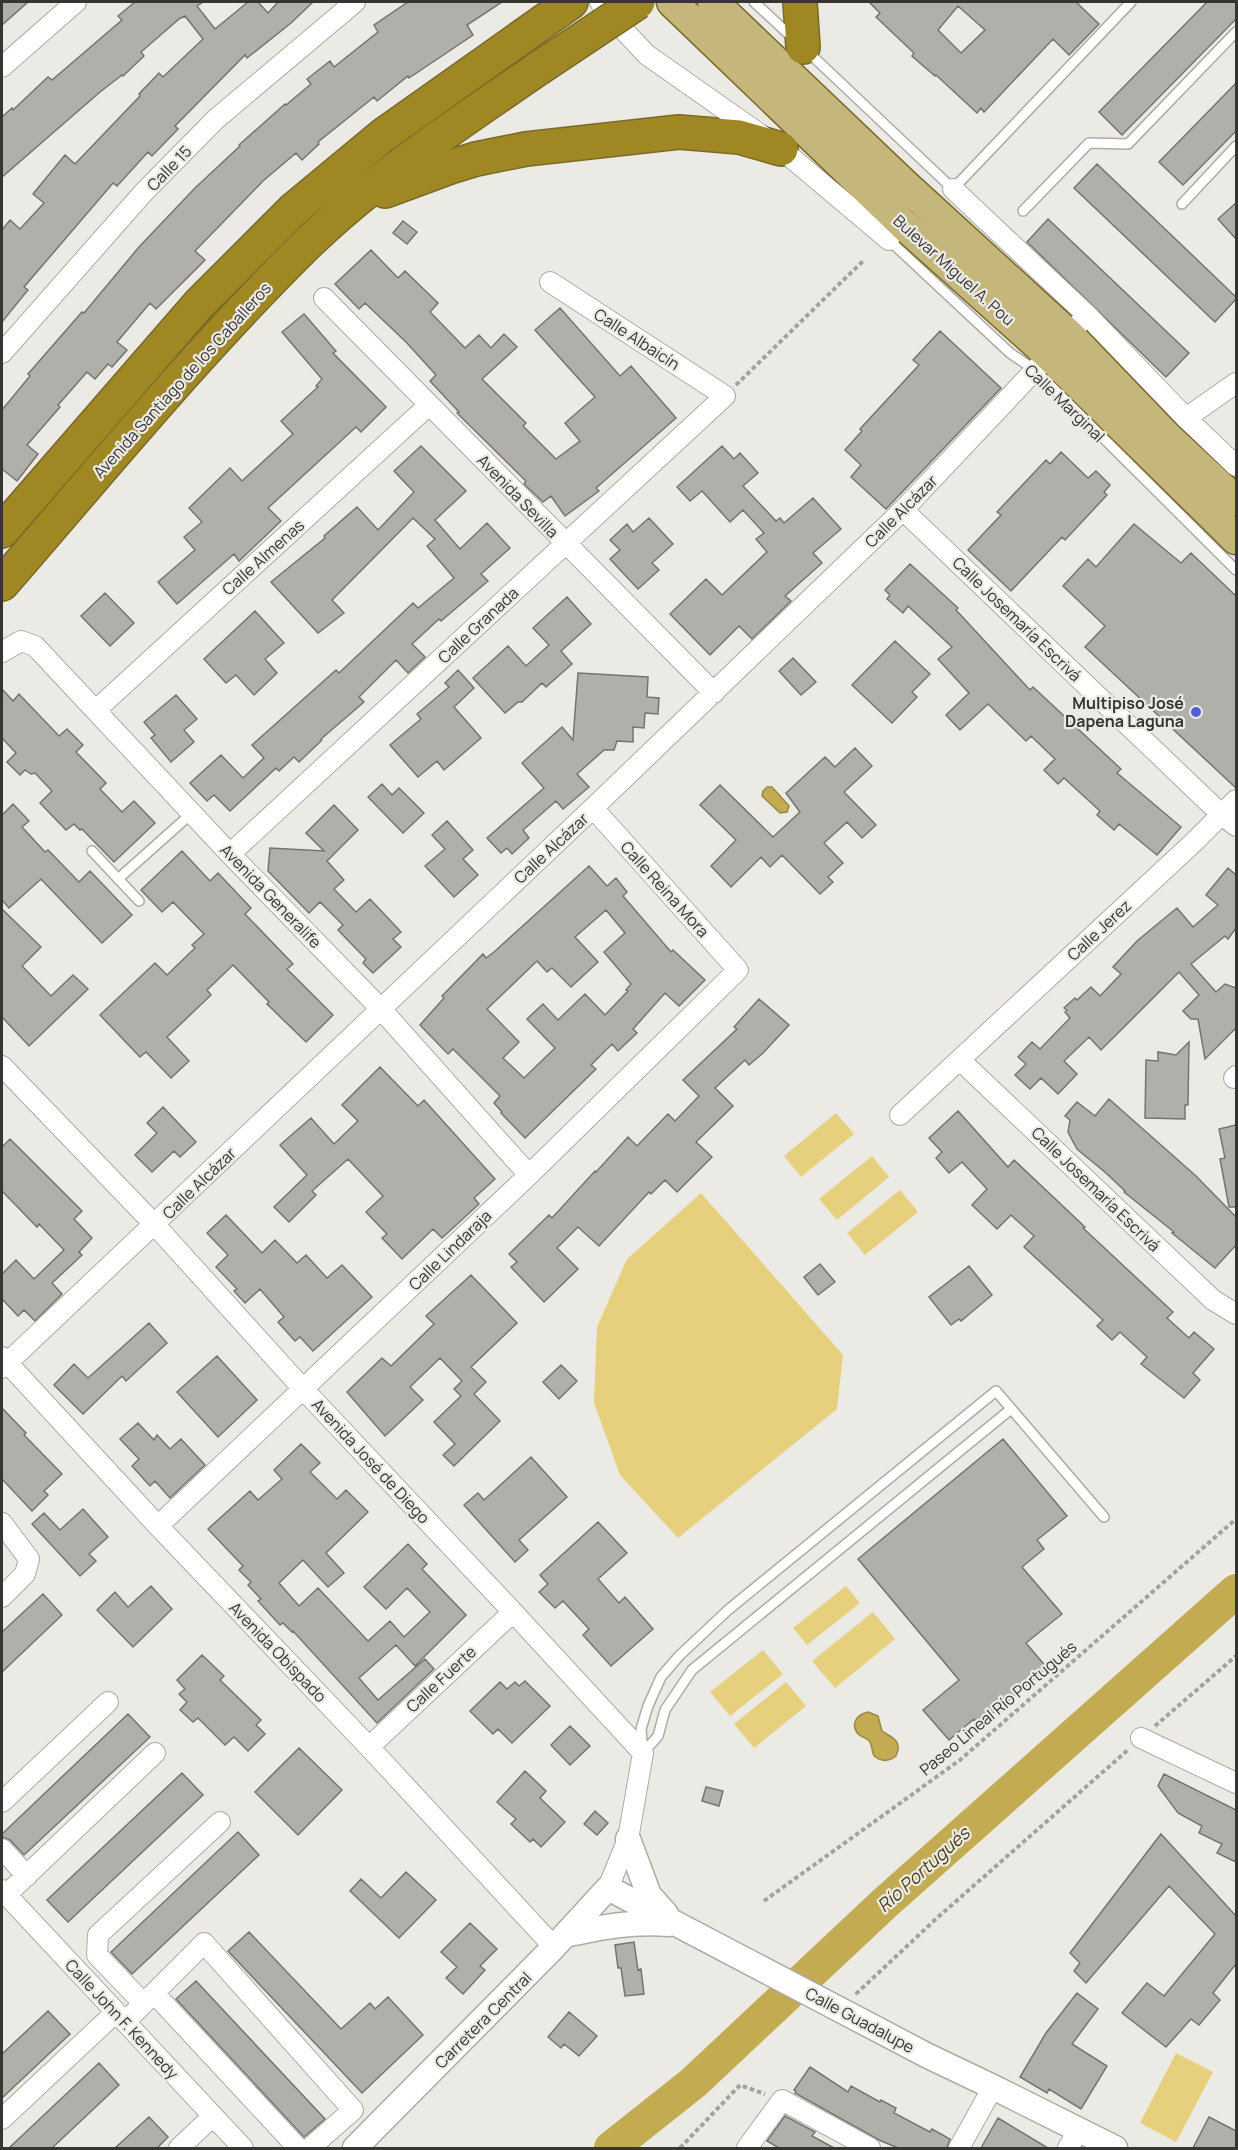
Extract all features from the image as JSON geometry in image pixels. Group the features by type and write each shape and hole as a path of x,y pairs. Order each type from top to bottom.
{"highway":[{"path":"2,531 199,304 294,209 382,136 571,2"},
{"name":"Avenida Santiago de los Caballeros","path":"2,584 205,349 309,242 358,200 445,134 638,2"},
{"path":"800,2 803,47"},
{"path":"358,200 450,166 526,149 679,132 739,137 781,149"}],"main road":[{"name":"Bulevar Miguel A. Pou","path":"672,2 903,225 1060,343 1236,501"},
{"name":"Bulevar Miguel A. Pou","path":"713,2 904,184 1060,343 1236,539"}],"street":[{"path":"2,67 76,2"},
{"name":"Calle 15","path":"2,353 144,192 216,119 355,2"},
{"path":"600,2 647,55 781,149 889,240"},
{"path":"953,189 1060,343 1186,418 1236,466"},
{"name":"Calle Albaicín","path":"550,282 725,396"},
{"name":"Avenida Sevilla","path":"324,298 714,693"},
{"name":"Calle Alcázar","path":"3,1363 155,1225 380,1008 714,693 903,510 1060,343"},
{"path":"1186,418 1236,383"},
{"name":"Calle Granada","path":"230,854 725,396"},
{"name":"Calle Almenas","path":"96,710 429,405"},
{"name":"Calle Josemaría Escrivá","path":"903,510 1229,821"},
{"name":"Avenida Generalife","path":"2,652 21,640 34,646 230,854 380,1008 529,1175"},
{"name":"Calle Jerez","path":"900,1115 1229,821 1236,800"},
{"name":"Calle Reina Mora","path":"593,808 738,970"},
{"name":"Calle Lindaraja","path":"158,1526 529,1175 738,970"},
{"name":"Calle Josemaría Escrivá","path":"960,1060 1213,1300 1236,1314"},
{"name":"Avenida José de Diego","path":"2,1066 155,1225 304,1390 643,1753"},
{"name":"Avenida Obispado","path":"3,1363 369,1747 560,1941"},
{"path":"2,1523 29,1559 25,1574 2,1597"},
{"name":"Calle Fuerte","path":"369,1747 513,1612"},
{"path":"2,1802 108,1702"},
{"path":"1141,1738 1236,1783"},
{"path":"4,1892 27,1876 155,1753"},
{"path":"608,1888 628,1839 643,1753"},
{"path":"220,1822 98,1935 97,1955 149,1998 298,2148"},
{"path":"628,1839 650,1895 676,1924"},
{"path":"2,1849 27,1876"},
{"name":"Carretera Central","path":"355,2148 560,1941 608,1888"},
{"name":"Calle Guadalupe","path":"608,1888 928,2056 993,2087 1073,2140 1115,2148"},
{"name":"Calle John F. Kennedy","path":"4,1892 243,2148"},
{"path":"560,1941 615,1924 676,1924"},
{"path":"2,2120 120,2017 149,1998 204,1943 353,2110 310,2148"},
{"path":"959,2148 993,2087"},
{"path":"747,2148 782,2100 845,2143 870,2148"},
{"path":"180,2148 213,2116"}],"lane":[{"path":"754,2 953,189 1131,2"},
{"path":"1023,211 1089,143 1128,144 1236,32"},
{"path":"1182,204 1236,146"},
{"name":"Calle Marginal","path":"889,240 1010,353 1060,343 1236,570"},
{"path":"118,879 192,813"},
{"path":"92,851 140,901"},
{"path":"643,1753 641,1729 648,1706 661,1677 679,1656 722,1615 996,1391 1104,1517"},
{"path":"643,1753 658,1736 665,1710 692,1670 1011,1409"}],"path":[{"path":"725,396 864,260"},
{"name":"Paseo Lineal Río Portugués","path":"764,1901 960,1760 1236,1520"},
{"path":"857,1993 937,1918 1236,1656"},
{"path":"680,2148 740,2085 782,2100"}],"shaded area":[{"path":"767,787 772,787 789,806 787,812 780,813 762,796"},
{"path":"836,1113 854,1134 801,1177 784,1156"},
{"path":"872,1156 889,1177 837,1220 819,1199"},
{"path":"900,1190 918,1212 865,1255 847,1233"},
{"path":"701,1193 843,1355 837,1409 678,1538 620,1475 594,1403 597,1327 627,1259"},
{"path":"846,1586 860,1603 807,1645 793,1628"},
{"path":"873,1612 895,1639 835,1688 812,1661"},
{"path":"763,1650 783,1674 730,1716 710,1692"},
{"path":"786,1682 806,1706 754,1748 734,1724"},
{"path":"868,1712 878,1716 882,1731 897,1743 898,1751 893,1758 885,1760 874,1756 870,1742 856,1730 856,1720"},
{"path":"1176,2053 1213,2072 1176,2142 1140,2123"}],"building":[{"path":"2,2 28,2 2,25"},
{"path":"135,2 203,2 197,6 215,29 248,2 258,2 268,13 278,2 313,2 247,58 245,55 175,126 178,129 152,156 148,152 117,186 113,183 24,287 28,290 2,322 2,230 10,220 20,229 44,203 33,194 65,155 75,164 159,73 163,77 203,39 185,16 179,19 141,52 144,56 123,76 100,92 2,177 2,117 12,108 13,110 48,77 52,80 122,20 118,16"},
{"path":"408,2 502,2 467,25 473,35 409,78 408,76 377,101 374,97 318,142 319,144 302,160 296,153 263,181 195,251 205,260 156,309 150,303 117,342 127,350 112,367 108,364 95,379 87,372 58,405 60,407 27,445 38,454 17,481 2,469 2,410 30,376 28,374 82,312 84,313 139,247 195,188 239,145 311,84 307,79 330,61 334,67 378,32 374,25"},
{"path":"869,2 1076,2 1099,24 1069,55 1053,39 984,112 981,108 977,113 912,56 914,53 876,17 880,13","holes":["958,6 985,30 961,53 938,30"]},
{"path":"1207,2 1236,2 1236,19 1122,135 1099,112"},
{"path":"1236,83 1236,131 1183,185 1159,162"},
{"path":"1097,164 1236,297 1215,322 1074,188"},
{"path":"1236,203 1236,239 1218,219"},
{"path":"1048,219 1189,353 1166,377 1027,242"},
{"path":"403,221 417,232 407,244 393,233"},
{"path":"371,250 398,278 405,271 438,303 430,312 465,348 479,335 491,348 504,334 517,347 482,379 526,423 523,426 556,459 580,441 565,423 595,397 535,330 560,308 620,376 631,366 676,418 596,488 599,491 565,516 551,496 543,502 524,484 526,481 457,413 459,412 430,381 436,375 406,342 365,303 359,309 335,284"},
{"path":"304,314 336,351 333,353 386,407 361,432 356,427 268,508 281,521 239,561 234,554 177,604 158,582 195,550 184,537 202,522 189,508 230,468 242,481 293,434 281,421 318,387 316,386 322,379 282,332"},
{"path":"940,331 1001,388 886,509 851,477 861,465 845,450 862,431 860,429 919,365 913,360"},
{"path":"421,446 466,491 435,520 460,549 487,523 510,548 481,574 488,581 441,621 439,619 412,644 425,657 408,673 396,660 359,697 364,702 321,739 299,762 294,757 279,771 276,768 230,811 214,795 207,801 190,783 221,755 243,778 264,758 252,745 336,670 339,673 413,603 418,608 454,578 427,546 435,539 413,518 332,600 344,613 318,633 271,582 325,538 324,536 357,507 378,530 414,492 394,471"},
{"path":"722,446 734,459 740,453 758,473 743,486 776,521 780,518 784,523 813,498 841,529 813,553 822,563 785,596 791,601 752,639 739,626 710,655 670,614 706,579 722,595 767,552 756,539 764,533 743,510 730,522 702,491 690,501 677,487"},
{"path":"1061,452 1088,478 1096,471 1110,485 1104,492 1107,495 1065,540 1062,537 1011,591 968,550 1001,515 997,512 1046,460 1050,464"},
{"path":"649,518 673,544 652,563 659,570 638,589 610,559 620,550 610,540 627,524 633,532"},
{"name":"Multipiso José Dapena Laguna","path":"1134,524 1181,563 1191,553 1236,596 1236,788 1085,647 1105,626 1063,586 1088,559 1096,567"},
{"path":"910,564 958,608 956,610 1030,690 1033,687 1121,769 1117,773 1181,827 1157,855 1119,824 1114,830 1097,815 1100,811 1064,778 1058,784 1044,770 1055,759 1031,736 1026,741 988,704 960,730 946,715 969,693 938,659 952,647 908,606 903,613 887,599 890,595 885,590"},
{"path":"105,593 134,623 110,646 81,616"},
{"path":"567,597 591,624 561,651 572,664 546,687 542,683 522,702 518,702 505,713 473,678 508,646 526,666 549,645 533,628"},
{"path":"255,611 284,643 265,659 277,673 254,695 236,675 226,683 204,659"},
{"path":"895,641 930,674 912,692 917,697 892,723 852,685"},
{"path":"793,658 816,682 801,695 779,671"},
{"path":"458,670 474,688 454,707 481,738 444,770 437,761 418,777 390,745 421,719 417,714 449,687 445,683"},
{"path":"578,673 648,677 647,697 659,698 658,714 645,713 644,728 633,727 633,742 617,741 614,750 604,750 577,774 589,787 563,809 556,801 523,830 529,838 512,854 507,848 501,853 487,838 544,788 522,763 562,727 573,740"},
{"path":"2,689 13,701 19,694 59,736 67,729 83,745 76,752 106,783 100,789 122,812 134,801 155,823 114,862 82,829 80,830 74,824 66,830 40,803 52,791 35,773 31,774 25,770 20,775 7,762 16,753 2,738"},
{"path":"176,695 197,719 184,730 194,742 171,762 151,738 155,735 144,722"},
{"path":"855,748 872,766 844,792 876,825 862,838 847,822 824,843 843,863 828,877 833,882 820,894 782,855 770,867 761,857 731,887 711,866 736,840 700,805 720,785 773,837 800,812 786,793 825,757 835,767"},
{"path":"382,784 392,795 399,788 424,813 403,833 368,797"},
{"path":"13,804 29,821 22,827 45,852 48,850 79,882 90,871 132,915 102,943 41,879 9,908 2,900 2,815"},
{"path":"334,805 358,830 327,861 344,880 334,889 356,912 370,899 401,932 393,939 401,947 373,973 363,963 366,959 338,930 343,925 320,902 309,913 268,871 270,848 324,851 306,833"},
{"path":"447,821 473,850 463,859 478,875 454,897 425,866 445,849 432,835"},
{"path":"182,851 210,881 218,873 251,908 245,914 293,964 287,969 333,1015 306,1042 267,1004 269,1002 233,965 207,990 211,995 167,1037 189,1061 171,1078 146,1052 140,1057 100,1015 155,963 167,975 195,948 192,945 204,934 173,902 162,912 141,890"},
{"path":"589,866 607,886 616,878 627,892 623,896 671,952 673,950 705,980 679,1006 665,993 633,1029 637,1033 618,1051 612,1044 591,1065 596,1069 525,1138 494,1103 500,1096 453,1049 448,1054 420,1025 444,998 442,996 483,954 486,958","holes":["606,910 625,933 604,952 631,984 626,990 628,991 605,1015 585,994 558,1020 543,1004 527,1019 555,1048 524,1078 503,1058 519,1042 487,1009 537,961 547,972 552,968 571,987 598,962 575,937"]},
{"path":"1228,868 1236,875 1236,928 1228,939 1225,936 1191,964 1216,992 1225,984 1236,988 1236,1028 1205,1059 1198,1019 1191,1019 1183,1011 1199,995 1179,972 1101,1050 1089,1037 1064,1061 1077,1074 1058,1094 1041,1078 1030,1089 1015,1075 1026,1064 1018,1057 1032,1042 1040,1049 1070,1018 1064,1008 1091,987 1100,996 1121,974 1113,967 1137,941 1177,908 1193,927 1218,905 1206,895"},
{"path":"2,909 41,947 22,966 51,996 73,975 88,989 29,1046 2,1017"},
{"path":"759,999 789,1025 749,1065 745,1060 715,1088 733,1106 696,1142 712,1157 677,1192 665,1180 651,1194 649,1192 599,1246 578,1227 557,1248 578,1269 544,1302 511,1267 517,1262 509,1254 549,1215 552,1218 628,1137 637,1146 668,1114 675,1121 699,1096 683,1080 737,1029 734,1027"},
{"path":"1189,1042 1188,1105 1185,1105 1185,1119 1145,1118 1146,1060 1158,1061 1158,1052 1176,1055"},
{"path":"380,1067 418,1106 424,1100 495,1179 474,1198 479,1204 442,1238 433,1229 402,1259 382,1238 387,1234 366,1212 383,1196 348,1159 312,1191 316,1195 289,1222 274,1207 307,1175 280,1145 311,1118 334,1144 358,1121 342,1105"},
{"path":"1109,1099 1196,1176 1236,1217 1236,1245 1215,1268 1124,1192 1106,1173 1077,1149 1068,1132 1070,1120 1065,1116 1077,1102 1095,1116"},
{"path":"163,1107 196,1142 180,1157 174,1151 152,1172 135,1155 157,1133 147,1123"},
{"path":"958,1111 1008,1167 1014,1160 1173,1312 1167,1318 1189,1338 1194,1332 1214,1349 1193,1373 1200,1380 1184,1398 1141,1364 1147,1357 1120,1332 1112,1340 1097,1326 1103,1320 1024,1247 1034,1236 1011,1215 997,1229 972,1205 987,1189 962,1162 949,1173 936,1158 942,1152 929,1138"},
{"path":"1236,1125 1236,1207 1229,1207 1220,1159 1225,1158 1219,1129"},
{"path":"10,1139 82,1211 74,1219 92,1238 79,1252 82,1255 52,1283 62,1294 35,1321 24,1310 18,1316 2,1299 2,1274 16,1260 34,1279 64,1250 39,1224 37,1227 2,1191 2,1147"},
{"path":"226,1215 262,1253 275,1240 297,1263 306,1255 327,1278 342,1265 372,1297 313,1351 300,1337 295,1341 278,1322 284,1317 260,1289 245,1303 234,1291 237,1289 216,1267 228,1255 207,1233"},
{"path":"820,1264 835,1282 818,1295 804,1277"},
{"path":"969,1266 992,1295 961,1321 959,1319 951,1325 929,1297"},
{"path":"471,1275 517,1323 471,1367 486,1382 474,1394 500,1421 454,1466 443,1455 455,1444 434,1422 461,1396 454,1389 462,1381 440,1358 410,1387 423,1400 385,1436 347,1392 382,1358 391,1366 434,1324 426,1316"},
{"path":"149,1323 167,1343 126,1381 122,1376 83,1414 54,1385 74,1364 88,1378"},
{"path":"217,1356 257,1400 218,1437 177,1392"},
{"path":"561,1365 577,1381 559,1399 543,1382"},
{"path":"2,1408 26,1433 24,1435 62,1474 44,1491 48,1495 32,1511 2,1479"},
{"path":"138,1423 154,1440 157,1435 170,1449 181,1439 205,1465 170,1498 155,1481 150,1486 132,1466 139,1459 120,1439"},
{"path":"1003,1439 1067,1516 1037,1540 1044,1549 1022,1567 1062,1614 1026,1643 1047,1668 979,1725 974,1719 949,1740 923,1710 959,1680 858,1559"},
{"path":"301,1444 320,1463 310,1472 337,1499 346,1490 368,1512 326,1553 344,1573 328,1587 303,1560 279,1583 299,1606 318,1588 368,1641 390,1621 404,1637 430,1612 407,1588 386,1609 364,1587 408,1544 427,1564 422,1569 466,1615 415,1666 396,1645 359,1678 378,1700 425,1659 434,1669 377,1723 293,1631 283,1623 280,1625 258,1601 261,1599 248,1585 251,1582 239,1570 243,1566 208,1529 250,1491 258,1500 282,1479 274,1470"},
{"path":"531,1457 567,1497 519,1540 528,1550 515,1562 464,1505 478,1493 484,1500"},
{"path":"83,1509 108,1537 89,1554 96,1561 80,1576 32,1524 44,1513 60,1530"},
{"path":"598,1522 627,1553 598,1579 619,1603 625,1597 653,1629 611,1666 583,1635 589,1629 563,1601 555,1608 539,1592 548,1584 540,1575"},
{"path":"151,1586 172,1609 133,1647 97,1610 115,1592 128,1607"},
{"path":"43,1594 62,1615 2,1672 2,1632"},
{"path":"202,1655 224,1676 220,1680 261,1720 256,1725 265,1734 248,1751 234,1737 225,1745 198,1718 193,1722 180,1710 187,1702 179,1694 185,1689 177,1680"},
{"path":"525,1681 550,1706 512,1743 498,1729 493,1734 470,1711 500,1682 507,1689 515,1682 519,1686"},
{"path":"128,1714 150,1737 24,1855 10,1840 2,1837 2,1834"},
{"path":"570,1726 590,1746 570,1765 551,1745"},
{"path":"299,1748 342,1790 298,1835 255,1792"},
{"path":"525,1771 546,1791 540,1798 565,1822 541,1847 533,1839 530,1842 511,1824 516,1819 497,1802"},
{"path":"182,1773 203,1795 68,1922 47,1900"},
{"path":"1164,1774 1236,1810 1236,1862 1217,1853 1222,1844 1199,1833 1202,1826 1178,1813 1158,1786"},
{"path":"706,1787 723,1791 719,1806 702,1801"},
{"path":"595,1811 608,1823 597,1835 584,1824"},
{"path":"238,1832 259,1855 132,1974 111,1952"},
{"path":"1161,1834 1236,1916 1236,1964 1213,1993 1220,2000 1199,2025 1191,2019 1166,2047 1122,2013 1147,1983 1164,1996 1215,1934 1169,1886 1086,1983 1074,1971 1080,1963 1070,1953"},
{"path":"406,1872 436,1900 399,1938 350,1891 361,1879 381,1898"},
{"path":"470,1923 497,1949 480,1966 485,1970 463,1994 446,1978 457,1967 441,1952"},
{"path":"249,1932 341,2029 370,2003 375,2009 388,1997 423,2035 362,2093 228,1951"},
{"path":"634,1942 644,1994 625,1996 615,1945"},
{"path":"196,1981 325,2119 304,2137 176,1999"},
{"path":"1077,1993 1098,2009 1072,2044 1107,2066 1081,2109 1049,2089 1047,2093 1020,2077 1046,2033"},
{"path":"48,2011 70,2034 2,2098 2,2054"},
{"path":"569,2012 597,2036 579,2056 564,2044 561,2048 548,2037"},
{"path":"99,2063 119,2085 52,2148 9,2148"},
{"path":"810,2067 848,2092 851,2086 896,2108 894,2113 930,2132 932,2129 950,2139 947,2148 898,2148 879,2140 795,2093 794,2090"},
{"path":"785,2116 815,2132 812,2136 834,2148 779,2148 767,2141"},
{"path":"149,2117 168,2137 157,2148 115,2148"},
{"path":"1209,2117 1236,2131 1236,2148 1193,2148"},
{"path":"998,2118 1048,2148 981,2148"}],"waterway":[{"name":"Río Portugués","path":"611,2148 693,2083 886,1902 1236,1591"}],"place":[{"name":"Multipiso José Dapena Laguna","path":"1196,712"}]}
